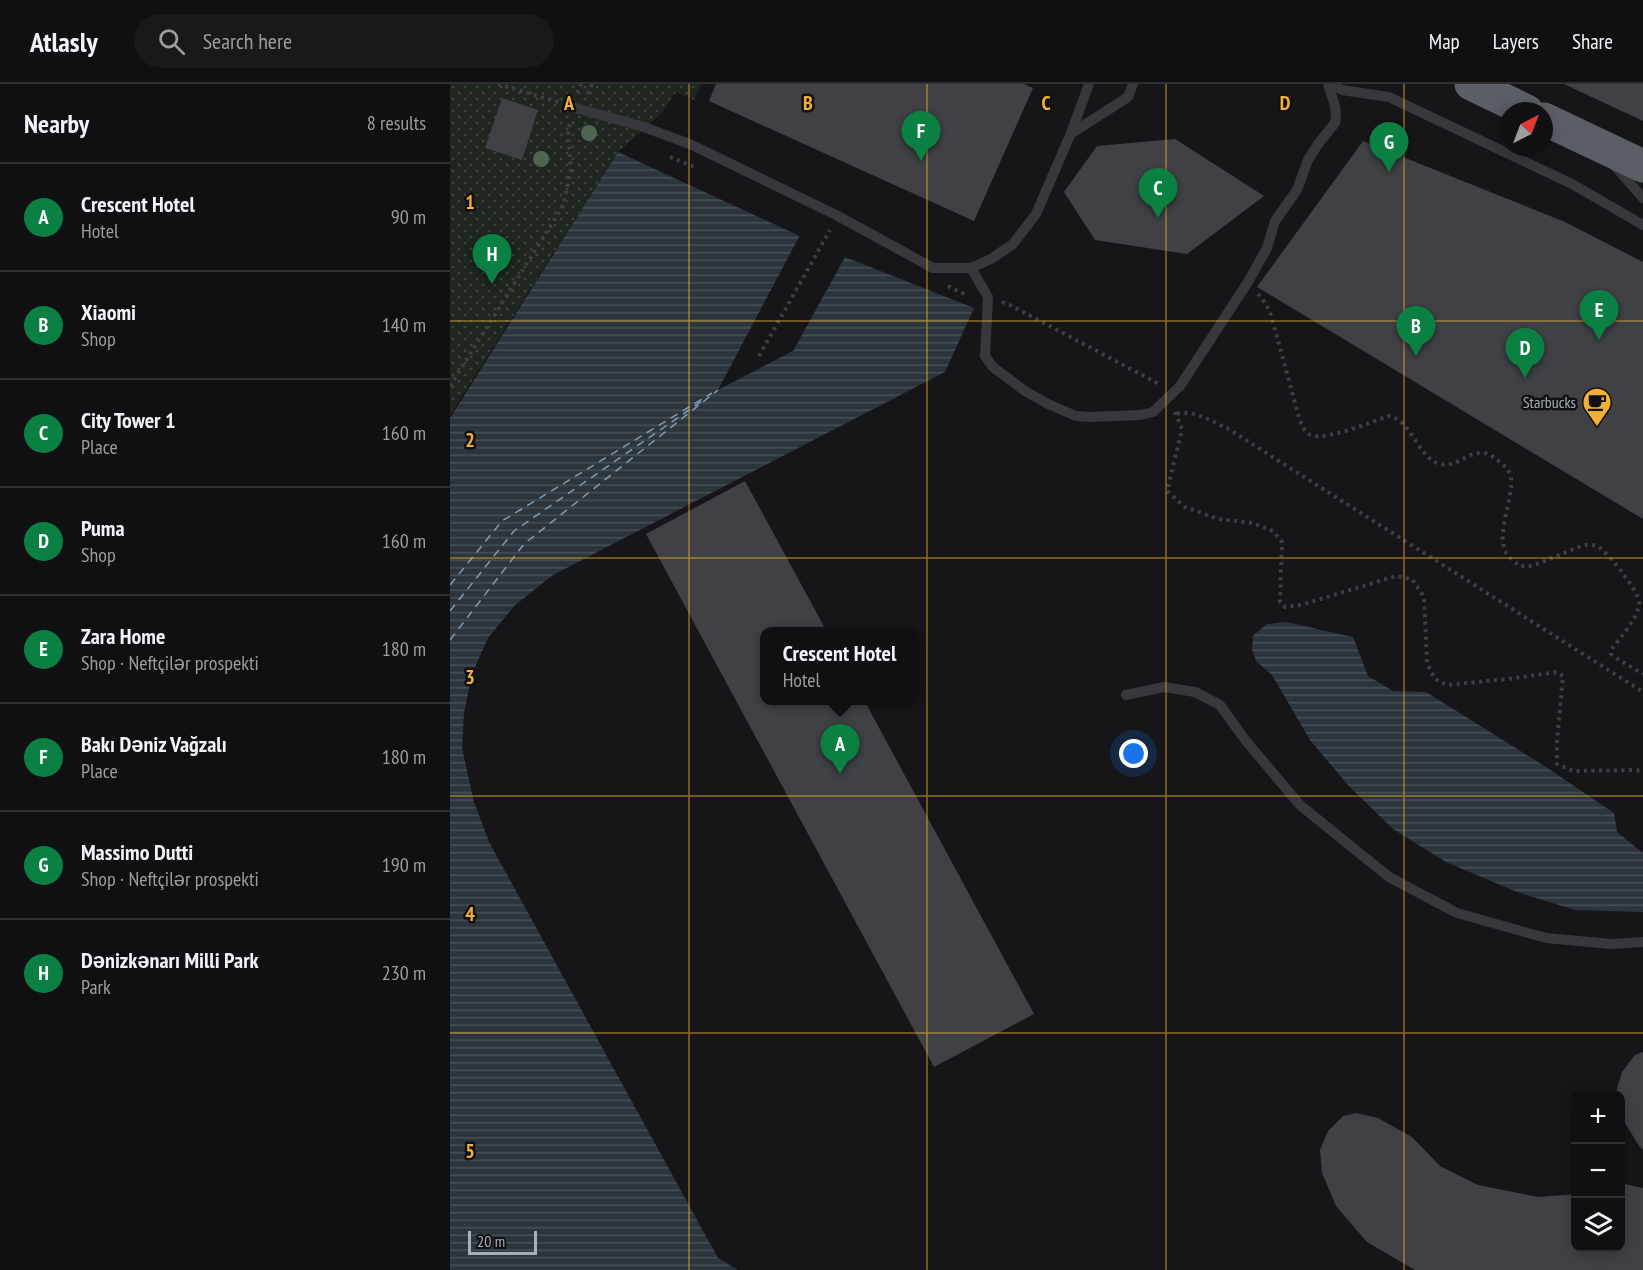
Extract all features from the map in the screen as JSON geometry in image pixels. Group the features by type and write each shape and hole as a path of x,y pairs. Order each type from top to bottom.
{"highway":[{"path":"1471,84 1508,102"},
{"path":"1553,123 1643,166"}],"lane":[{"path":"572,107 644,127 692,145 838,216 933,268 971,268 991,259 1013,244 1036,214 1071,133 1089,84"},
{"path":"1071,133 1128,98 1133,84"},
{"path":"971,268 988,297 985,356 993,368 1025,391 1076,416 1140,415 1153,412 1180,386 1248,282 1267,248 1275,221 1297,190 1308,160 1335,123 1335,106 1330,84"},
{"path":"1330,84 1342,90 1389,97 1572,184 1643,225"},
{"path":"1594,143 1643,198"},
{"path":"1126,695 1164,687 1195,692 1220,705 1246,741 1300,805 1389,877 1456,913 1546,938 1611,944 1643,942"}],"path":[{"path":"498,84 572,107"},
{"path":"450,386 563,206 571,170 568,135 572,107 581,84"},
{"path":"590,112 586,105 588,91 592,84"},
{"path":"670,157 702,170"},
{"path":"759,356 832,227 826,224"},
{"path":"1248,282 1266,304 1271,315 1304,430 1312,435 1325,436 1388,416 1395,417 1404,425 1426,454 1436,462 1448,465 1477,452 1491,455 1508,470 1512,480 1502,541 1507,555 1519,566 1532,566 1584,545 1592,544 1601,549 1622,573 1639,604 1634,618 1612,649 1611,654 1643,674"},
{"path":"945,285 976,300"},
{"path":"1010,305 1164,386 1182,429 1167,491 1185,507 1218,519 1252,523 1273,531 1282,542 1280,602 1285,607 1301,606 1396,576 1412,579 1424,597 1427,663 1435,679 1446,685 1557,672 1563,676 1557,764 1573,771 1643,771"},
{"path":"1167,416 1184,412 1227,428 1643,692"}],"shaded area":[{"path":"450,84 701,84 694,100 676,92 662,113 618,152 450,415"},
{"path":"618,152 845,257 974,308 945,372 553,575 514,606 488,638 472,674 464,713 462,748 474,802 489,842 718,1258 738,1270 450,1270 450,418"},
{"path":"1286,622 1353,637 1368,676 1393,691 1426,692 1549,769 1614,813 1617,832 1643,853 1643,912 1575,910 1517,892 1446,862 1393,829 1348,785 1310,740 1272,675 1256,661 1252,649 1253,636 1267,624"}],"pier":[{"path":"800,235 845,257 793,351 718,390"}],"building":[{"path":"716,84 1024,84 1033,88 974,221 709,101"},
{"path":"1564,84 1643,84 1643,121"},
{"path":"502,98 538,110 522,160 485,148"},
{"path":"1175,139 1264,196 1187,254 1095,240 1064,192 1097,146"},
{"path":"1363,141 1565,222 1643,262 1643,519 1257,287"},
{"path":"745,481 824,627 760,627 760,705 867,705 1034,1014 934,1067 646,534"},
{"path":"1643,1052 1643,1150 1625,1123 1625,1090 1617,1090 1622,1072 1635,1055"},
{"path":"1356,1113 1378,1118 1412,1137 1440,1166 1478,1185 1538,1197 1571,1194 1571,1252 1625,1252 1625,1184 1643,1188 1643,1270 1415,1270 1367,1242 1336,1206 1322,1173 1320,1150 1328,1131 1343,1116"}],"ferry route":[{"path":"450,640 524,544 718,390"},
{"path":"450,585 502,521 712,393"},
{"path":"450,611 514,531 705,399"}],"place":[{"name":"Bakı Dəniz Vağzalı","path":"921,161"},
{"name":"Massimo Dutti","path":"1389,172"},
{"name":"City Tower 1","path":"1158,218"},
{"name":"Dənizkənarı Milli Park","path":"492,284"},
{"name":"Zara Home","path":"1599,340"},
{"name":"Xiaomi","path":"1416,356"},
{"name":"Puma","path":"1525,378"},
{"name":"Starbucks","path":"1597,428"},
{"name":"Crescent Hotel","path":"840,774"}]}
